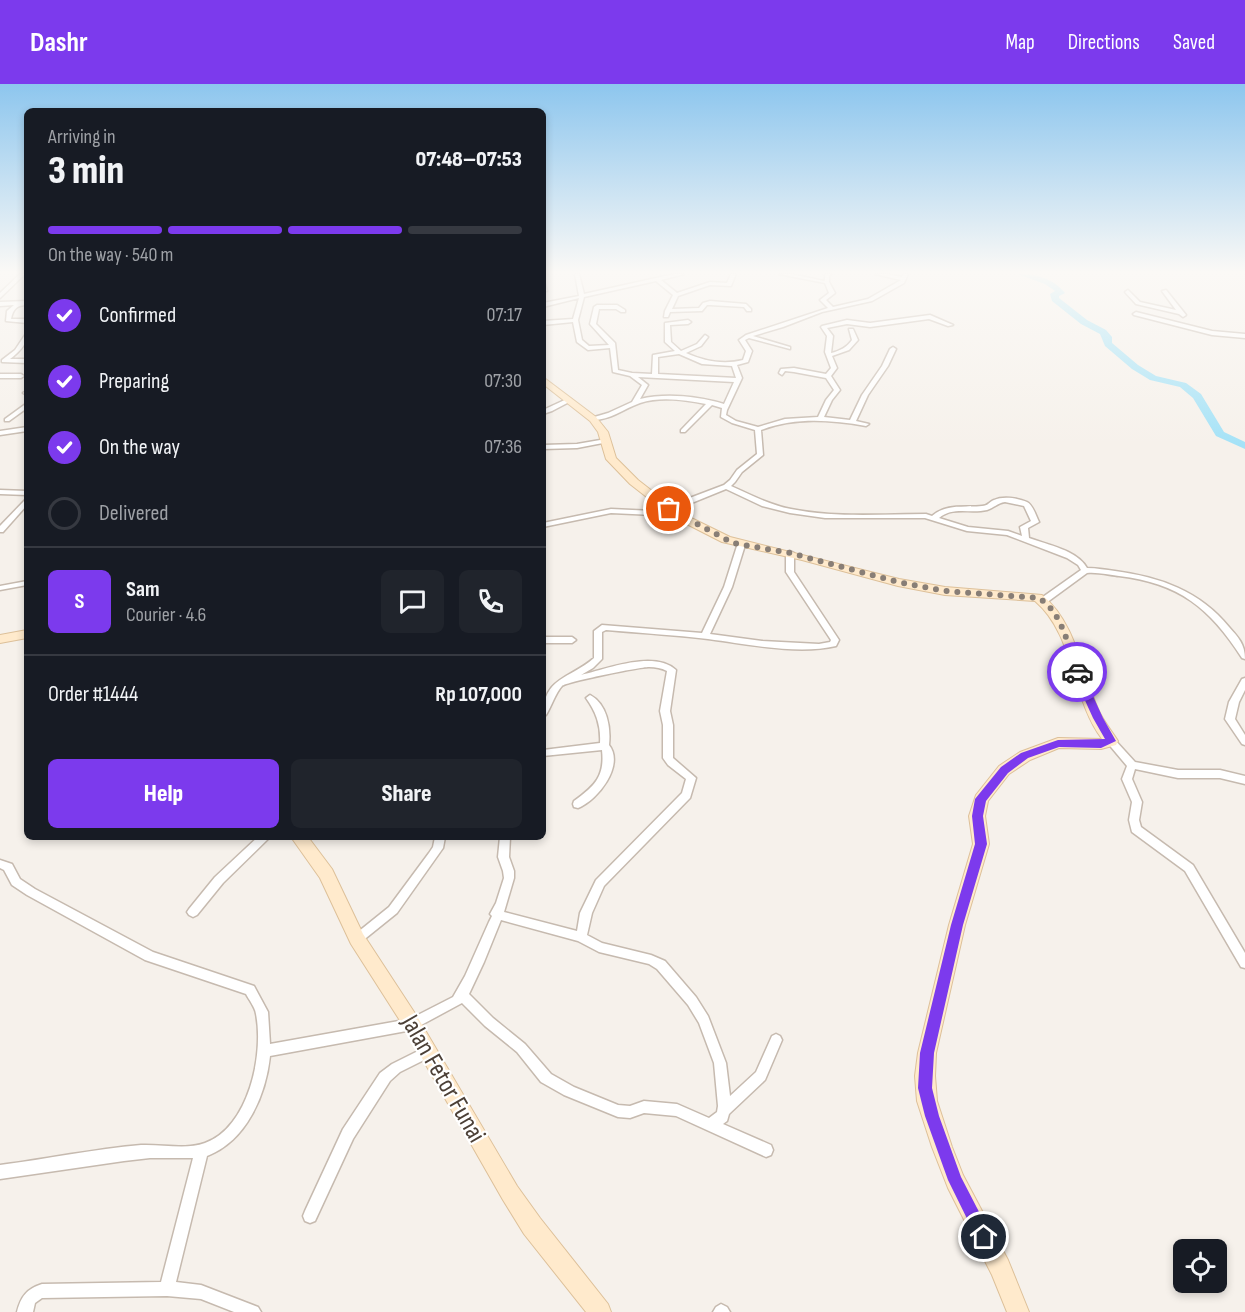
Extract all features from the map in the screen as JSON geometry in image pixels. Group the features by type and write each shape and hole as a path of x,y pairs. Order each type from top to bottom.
{"street":[{"path":"577,331 582,345 591,348 613,346"},
{"path":"599,331 613,346 614,370 632,375 738,381"},
{"path":"667,331 668,342 680,353 702,362 734,364 743,363 750,351 742,340 763,331"},
{"path":"826,331 830,336 829,355 834,368 828,376"},
{"path":"829,355 843,352 854,343 852,331"},
{"path":"1206,331 1245,336"},
{"path":"748,336 788,348"},
{"path":"655,376 654,356 680,353 699,345 705,337"},
{"path":"0,369 5,361 18,351 24,341"},
{"path":"852,422 860,403 885,366 893,349"},
{"path":"5,361 24,361"},
{"path":"734,364 738,372 738,381 726,407 724,418 758,429 802,417 821,417 866,424"},
{"path":"782,373 783,370 792,369 810,375 828,376"},
{"path":"632,375 645,385 635,402"},
{"path":"0,376 21,376"},
{"path":"821,417 837,390 828,376"},
{"path":"546,382 593,420 603,432 609,455 622,470 672,511 726,540 741,545 790,553 898,582 945,591 1034,597 1043,601 1065,635 1081,683 1111,741 1132,765 1178,774 1220,774 1245,780"},
{"path":"593,420 615,414 635,402 673,399 726,407"},
{"path":"546,411 559,407 561,403 569,400"},
{"path":"683,431 710,403"},
{"path":"7,420 24,407"},
{"path":"0,433 24,429"},
{"path":"546,524 611,511 672,511 726,486 739,471 760,455 758,429"},
{"path":"546,447 577,446 606,441"},
{"path":"726,486 765,504 805,514 833,517 915,514 935,517 967,529 1008,533 1070,556 1081,564 1085,571"},
{"path":"0,492 24,493"},
{"path":"935,517 940,512 948,510 987,508 998,501 1021,502 1027,505 1035,522 1024,527 1026,538"},
{"path":"0,530 24,504"},
{"path":"705,636 728,587 741,545"},
{"path":"546,707 555,689 565,679 590,666 598,658 598,631 605,627 705,636 762,644 819,647 833,644 834,640 827,625 790,573 790,553"},
{"path":"1043,601 1085,571 1128,574 1172,585 1210,612 1236,639 1245,656"},
{"path":"0,588 24,584"},
{"path":"0,639 24,635"},
{"path":"546,640 572,639"},
{"path":"565,679 644,664 669,667 672,674 665,711 668,725 669,758 671,763 691,778 686,795 600,883 586,913 581,937"},
{"path":"1245,681 1234,702 1230,719 1245,742"},
{"path":"578,804 596,790 606,777 609,763 607,748 604,746 606,733 603,720 598,707 590,698"},
{"path":"1018,1312 1000,1268 958,1187 942,1147 926,1095 927,1053 957,925 981,844 977,816 981,799 1004,770 1025,756 1058,744 1101,744 1111,741"},
{"path":"546,753 604,746"},
{"path":"1132,765 1127,779 1137,802 1134,820 1136,829 1189,868 1245,963"},
{"path":"193,912 219,880 262,840"},
{"name":"Jalan Fetor Funai","path":"301,840 332,884 357,939 412,1024 510,1193 532,1226 600,1312"},
{"path":"357,939 393,910 433,856 440,840"},
{"path":"264,1051 412,1024 463,996 478,963 510,875 504,858 505,840"},
{"path":"0,864 8,867 16,882 31,892 136,949 166,963 250,990 262,1012 264,1051 253,1097 239,1124 221,1141 202,1150 123,1154 0,1172"},
{"path":"496,914 581,937 599,947 656,962 687,994 704,1020 714,1042 723,1074 724,1110"},
{"path":"463,996 489,1022 521,1048 546,1078 569,1091 618,1111 663,1107 677,1110 766,1150"},
{"path":"711,1125 720,1119 724,1110 761,1076 776,1040"},
{"path":"310,1216 348,1134 385,1077 396,1068 428,1052"},
{"path":"167,1289 202,1150"},
{"path":"25,1312 32,1294 42,1291 167,1289 201,1292 253,1312"}],"waterway":[{"path":"1102,331 1107,337 1108,344 1135,367 1153,378 1183,385 1197,396 1220,434 1245,446"}],"way so far":[{"path":"669,509 733,543 790,553 898,582 945,591 1038,598 1047,605 1065,635 1077,672"}],"route":[{"path":"984,1237 955,1180 927,1101 925,1076 927,1053 957,925 981,844 977,811 981,799 1004,770 1025,756 1049,745 1106,744 1111,741 1077,672"}]}
